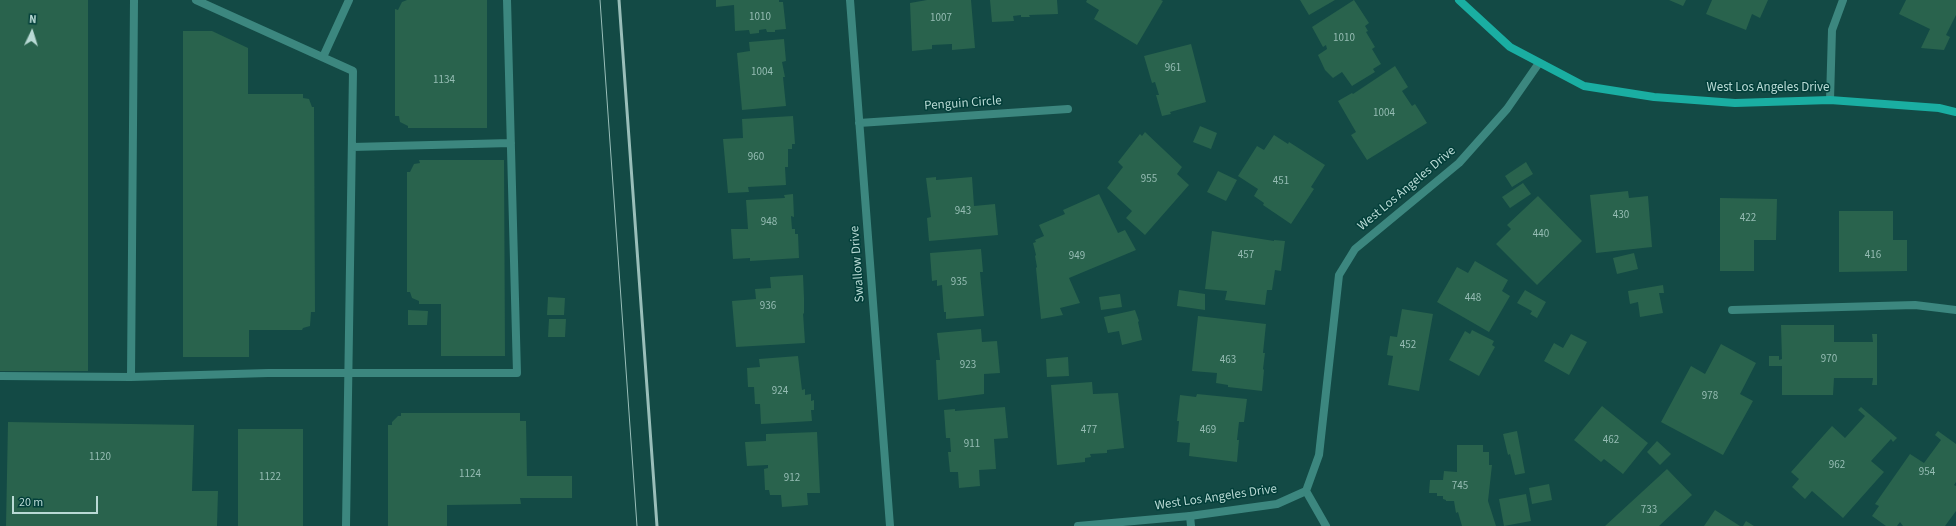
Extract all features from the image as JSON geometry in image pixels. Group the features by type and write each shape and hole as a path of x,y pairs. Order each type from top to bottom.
{"main road":[{"path":"1459,0 1510,47 1539,63"},
{"name":"West Los Angeles Drive","path":"1539,63 1584,86 1654,97 1736,103 1830,100 1940,108 1956,112"}],"street":[{"path":"131,377 134,0"},
{"path":"196,0 353,71 346,526"},
{"path":"323,57 349,0"},
{"path":"0,376 131,377 348,373 517,373 507,0"},
{"name":"Swallow Drive","path":"850,0 890,526"},
{"path":"1830,100 1832,30 1843,0"},
{"name":"West Los Angeles Drive","path":"1078,526 1190,516 1276,504 1306,491 1319,455 1340,275 1354,249 1459,163 1506,110 1539,63"},
{"name":"Penguin Circle","path":"859,123 1068,109"},
{"path":"352,147 512,143"},
{"path":"1732,310 1915,305 1956,310"},
{"path":"1306,491 1326,526"},
{"path":"1190,516 1191,526"}],"building":[{"path":"0,0 88,0 88,371 0,371"},
{"path":"407,0 487,0 487,128 408,128 408,126 400,122 399,116 395,116 395,9 398,10 402,2"},
{"path":"716,0 779,0 779,2 783,2 786,29 775,30 775,32 767,32 766,29 759,30 759,33 750,34 749,30 735,31 734,5 716,7"},
{"path":"927,0 971,0 975,48 952,50 952,44 932,45 932,49 912,51 910,3"},
{"path":"990,0 1057,0 1058,14 1029,15 1030,17 1021,17 1021,15 1013,16 1014,21 992,22"},
{"path":"1087,0 1163,1 1137,45 1094,19 1099,10 1086,2"},
{"path":"1300,0 1335,0 1309,15"},
{"path":"1354,0 1369,23 1365,26 1368,31 1366,32 1375,47 1372,49 1381,64 1373,69 1375,72 1352,86 1342,72 1333,78 1325,70 1318,55 1327,49 1326,45 1323,47 1312,27"},
{"path":"1669,0 1686,0 1683,6"},
{"path":"1712,0 1768,0 1760,18 1752,14 1746,30 1706,14"},
{"path":"1906,0 1956,0 1956,15 1946,35 1950,37 1944,50 1921,48 1930,29 1899,14"},
{"path":"183,31 212,31 248,48 248,94 303,94 303,98 309,99 312,107 314,107 315,312 311,312 310,326 303,328 302,330 249,330 249,357 183,357"},
{"path":"784,39 786,61 782,62 785,77 783,77 786,106 742,110 737,53 750,51 749,42"},
{"path":"1191,44 1206,102 1170,112 1171,114 1162,116 1156,95 1159,95 1155,82 1152,83 1144,56"},
{"path":"1395,66 1408,87 1402,91 1412,106 1415,104 1427,123 1367,160 1351,135 1356,132 1338,101 1352,93 1353,94"},
{"path":"793,116 795,144 792,144 792,149 788,149 788,167 785,167 786,185 748,187 749,192 728,193 723,139 743,138 742,119"},
{"path":"1200,126 1217,133 1211,149 1193,142"},
{"path":"1145,132 1182,167 1177,174 1189,185 1145,235 1126,218 1132,211 1107,188 1123,167 1118,162 1140,134 1142,136"},
{"path":"1274,135 1288,144 1289,142 1325,165 1311,187 1314,189 1291,224 1263,205 1264,203 1254,196 1258,189 1238,176 1257,146 1264,150"},
{"path":"419,160 504,160 505,356 441,356 441,304 419,304 419,301 412,298 410,292 407,292 407,172 410,172 414,164 420,163"},
{"path":"1526,162 1533,174 1512,187 1505,176"},
{"path":"1218,171 1237,180 1226,201 1207,192"},
{"path":"936,177 936,180 972,177 974,206 995,204 998,235 929,241 927,218 931,217 926,178"},
{"path":"1523,183 1531,194 1510,208 1502,197"},
{"path":"1628,191 1629,198 1648,196 1652,247 1596,253 1590,195"},
{"path":"793,194 794,217 791,216 792,229 795,229 795,234 798,234 799,258 750,261 750,258 733,259 731,229 748,229 746,200 785,198 784,195"},
{"path":"1099,194 1118,233 1125,230 1136,250 1069,278 1080,303 1060,308 1063,315 1041,319 1036,255 1033,243 1036,242 1035,240 1044,236 1039,225 1065,214 1063,210"},
{"path":"1538,196 1582,241 1537,285 1496,244 1511,229 1507,225"},
{"path":"1720,198 1777,199 1776,240 1754,240 1754,271 1720,271"},
{"path":"1839,211 1893,211 1893,240 1907,240 1907,271 1839,272"},
{"path":"1212,231 1274,241 1285,241 1281,271 1275,270 1272,290 1267,290 1265,305 1225,300 1227,291 1205,289"},
{"path":"981,249 983,272 980,272 984,316 946,319 942,285 937,286 937,280 932,281 930,253"},
{"path":"1634,253 1638,269 1617,274 1613,258"},
{"path":"1475,261 1508,280 1502,291 1510,296 1489,332 1437,302 1457,267 1468,273"},
{"path":"803,275 805,343 736,347 732,301 756,299 755,289 771,288 770,277"},
{"path":"1663,285 1664,293 1659,293 1663,313 1640,317 1638,302 1630,304 1628,291"},
{"path":"1179,290 1205,294 1205,310 1177,306"},
{"path":"1525,290 1546,302 1537,318 1530,314 1532,311 1517,303"},
{"path":"1120,294 1122,307 1101,310 1099,297"},
{"path":"548,297 565,298 564,315 547,315"},
{"path":"1402,309 1433,314 1419,391 1388,385 1393,356 1387,355 1390,336 1397,337"},
{"path":"408,310 428,311 427,325 408,325"},
{"path":"1135,310 1139,321 1142,340 1122,345 1119,331 1108,333 1104,317"},
{"path":"1198,316 1266,324 1263,353 1265,353 1262,391 1228,387 1228,385 1216,383 1217,373 1192,371"},
{"path":"549,319 566,319 565,337 548,337"},
{"path":"1781,325 1834,325 1834,342 1873,342 1872,334 1877,334 1877,385 1872,385 1873,378 1834,378 1833,395 1782,395 1782,366 1769,366 1769,356 1779,356 1779,360 1782,359"},
{"path":"981,329 982,342 997,341 1000,373 984,374 984,394 938,400 936,360 940,360 937,333"},
{"path":"1472,330 1494,341 1492,345 1495,347 1479,376 1449,360 1465,331 1470,334"},
{"path":"1571,334 1587,342 1569,375 1544,361 1554,343 1563,348"},
{"path":"1721,344 1756,363 1740,394 1753,401 1723,455 1661,422 1691,366 1705,374"},
{"path":"798,356 802,390 805,389 805,395 811,394 811,401 814,400 814,410 811,410 812,421 761,424 760,404 755,404 754,387 748,387 747,368 760,367 759,359"},
{"path":"1068,357 1069,376 1047,377 1046,359"},
{"path":"1092,382 1093,394 1118,393 1124,448 1107,450 1107,453 1090,454 1091,457 1085,458 1085,462 1057,465 1051,385"},
{"path":"1197,394 1247,399 1244,422 1239,422 1237,462 1189,456 1190,443 1177,442 1179,421 1177,421 1180,395 1196,397"},
{"path":"1602,406 1648,443 1623,474 1604,459 1601,462 1574,440"},
{"path":"1005,407 1008,438 994,439 996,469 979,470 980,486 959,488 958,472 950,472 948,452 951,452 950,438 946,438 944,410 955,409 955,411"},
{"path":"1861,407 1897,438 1893,442 1891,439 1871,461 1884,472 1843,518 1812,491 1805,499 1792,487 1799,479 1791,472 1832,426 1845,438 1865,416 1858,410"},
{"path":"401,413 520,413 520,421 526,421 527,476 572,476 572,498 520,498 521,504 447,505 447,526 388,526 388,425 392,425 392,422 398,416 401,416"},
{"path":"8,422 194,425 192,491 218,491 217,526 6,526"},
{"path":"238,429 303,429 303,526 238,526"},
{"path":"1517,431 1525,473 1515,475 1503,434"},
{"path":"1938,431 1956,444 1956,482 1954,485 1956,486 1956,511 1945,526 1903,526 1900,522 1897,526 1886,526 1872,516 1879,506 1875,504 1910,454 1924,463 1941,440 1935,435"},
{"path":"817,432 820,493 807,493 808,505 782,507 781,495 770,495 769,490 765,490 764,469 768,468 768,465 747,466 745,442 766,441 766,434"},
{"path":"1657,441 1671,454 1660,465 1647,452"},
{"path":"1457,445 1483,445 1483,452 1489,452 1489,465 1492,465 1488,501 1496,526 1462,526 1458,512 1456,513 1454,501 1446,501 1443,499 1443,496 1437,496 1437,493 1429,493 1430,480 1443,480 1444,471 1457,472"},
{"path":"1667,469 1692,495 1659,526 1605,526"},
{"path":"1549,484 1552,500 1532,504 1529,488"},
{"path":"1526,494 1531,521 1504,526 1499,499"},
{"path":"1715,510 1740,526 1704,526"},
{"path":"1746,521 1754,526 1743,526"}],"tram line":[{"path":"600,0 637,526"}],"railway":[{"path":"619,0 657,526"}]}
